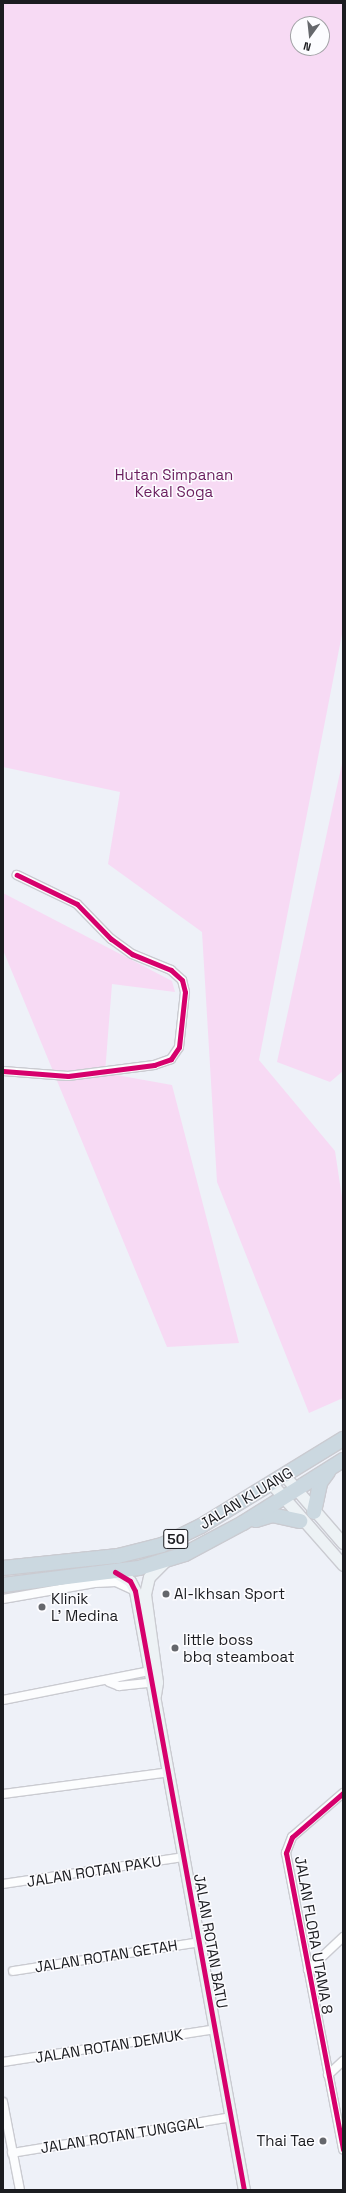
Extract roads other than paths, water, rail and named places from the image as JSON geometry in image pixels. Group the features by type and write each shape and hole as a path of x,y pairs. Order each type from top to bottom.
{"highway":[{"name":"JALAN KLUANG","path":"3,1568 118,1556 162,1545 201,1526 343,1439"},
{"name":"JALAN KLUANG","path":"3,1585 115,1572 166,1561 243,1524 338,1464"},
{"path":"314,1512 320,1483 338,1464"},
{"path":"243,1524 272,1515 300,1520"}],"street":[{"path":"3,1071 68,1076 154,1065 171,1059 179,1047 185,992 182,980 171,970 132,954 111,940 76,904 17,875"},
{"path":"284,1475 314,1512 343,1543"},
{"path":"271,1483 300,1520 343,1564"},
{"name":"JALAN ROTAN BATU","path":"166,1561 149,1577 145,1594 153,1682 244,2190"},
{"path":"115,1572 130,1581 135,1591"},
{"path":"3,1599 95,1583 116,1582 135,1591"},
{"name":"JALAN ROTAN BATU","path":"135,1591 152,1671"},
{"path":"3,1700 109,1682 118,1675 152,1671"},
{"path":"109,1682 119,1686 153,1682"},
{"path":"3,1794 169,1772"},
{"name":"JALAN FLORA UTAMA 8","path":"343,1793 292,1837 286,1853 343,2150"},
{"name":"JALAN ROTAN PAKU","path":"3,1884 184,1857"},
{"path":"308,1970 343,1937"},
{"name":"JALAN ROTAN GETAH","path":"13,1971 200,1942"},
{"name":"JALAN ROTAN DEMUK","path":"3,2062 215,2029"},
{"path":"328,2075 343,2061"},
{"path":"3,2102 17,2188"},
{"name":"JALAN ROTAN TUNGGAL","path":"12,2153 231,2117"}],"place":[{"name":"Al-Ikhsan Sport","path":"166,1594"},
{"name":"Klinik L' Medina","path":"42,1607"},
{"name":"little boss bbq steamboat","path":"175,1648"},
{"name":"Thai Tae","path":"323,2141"}],"park label":[{"name":"Hutan Simpanan Kekal Soga","path":"174,482"}]}
